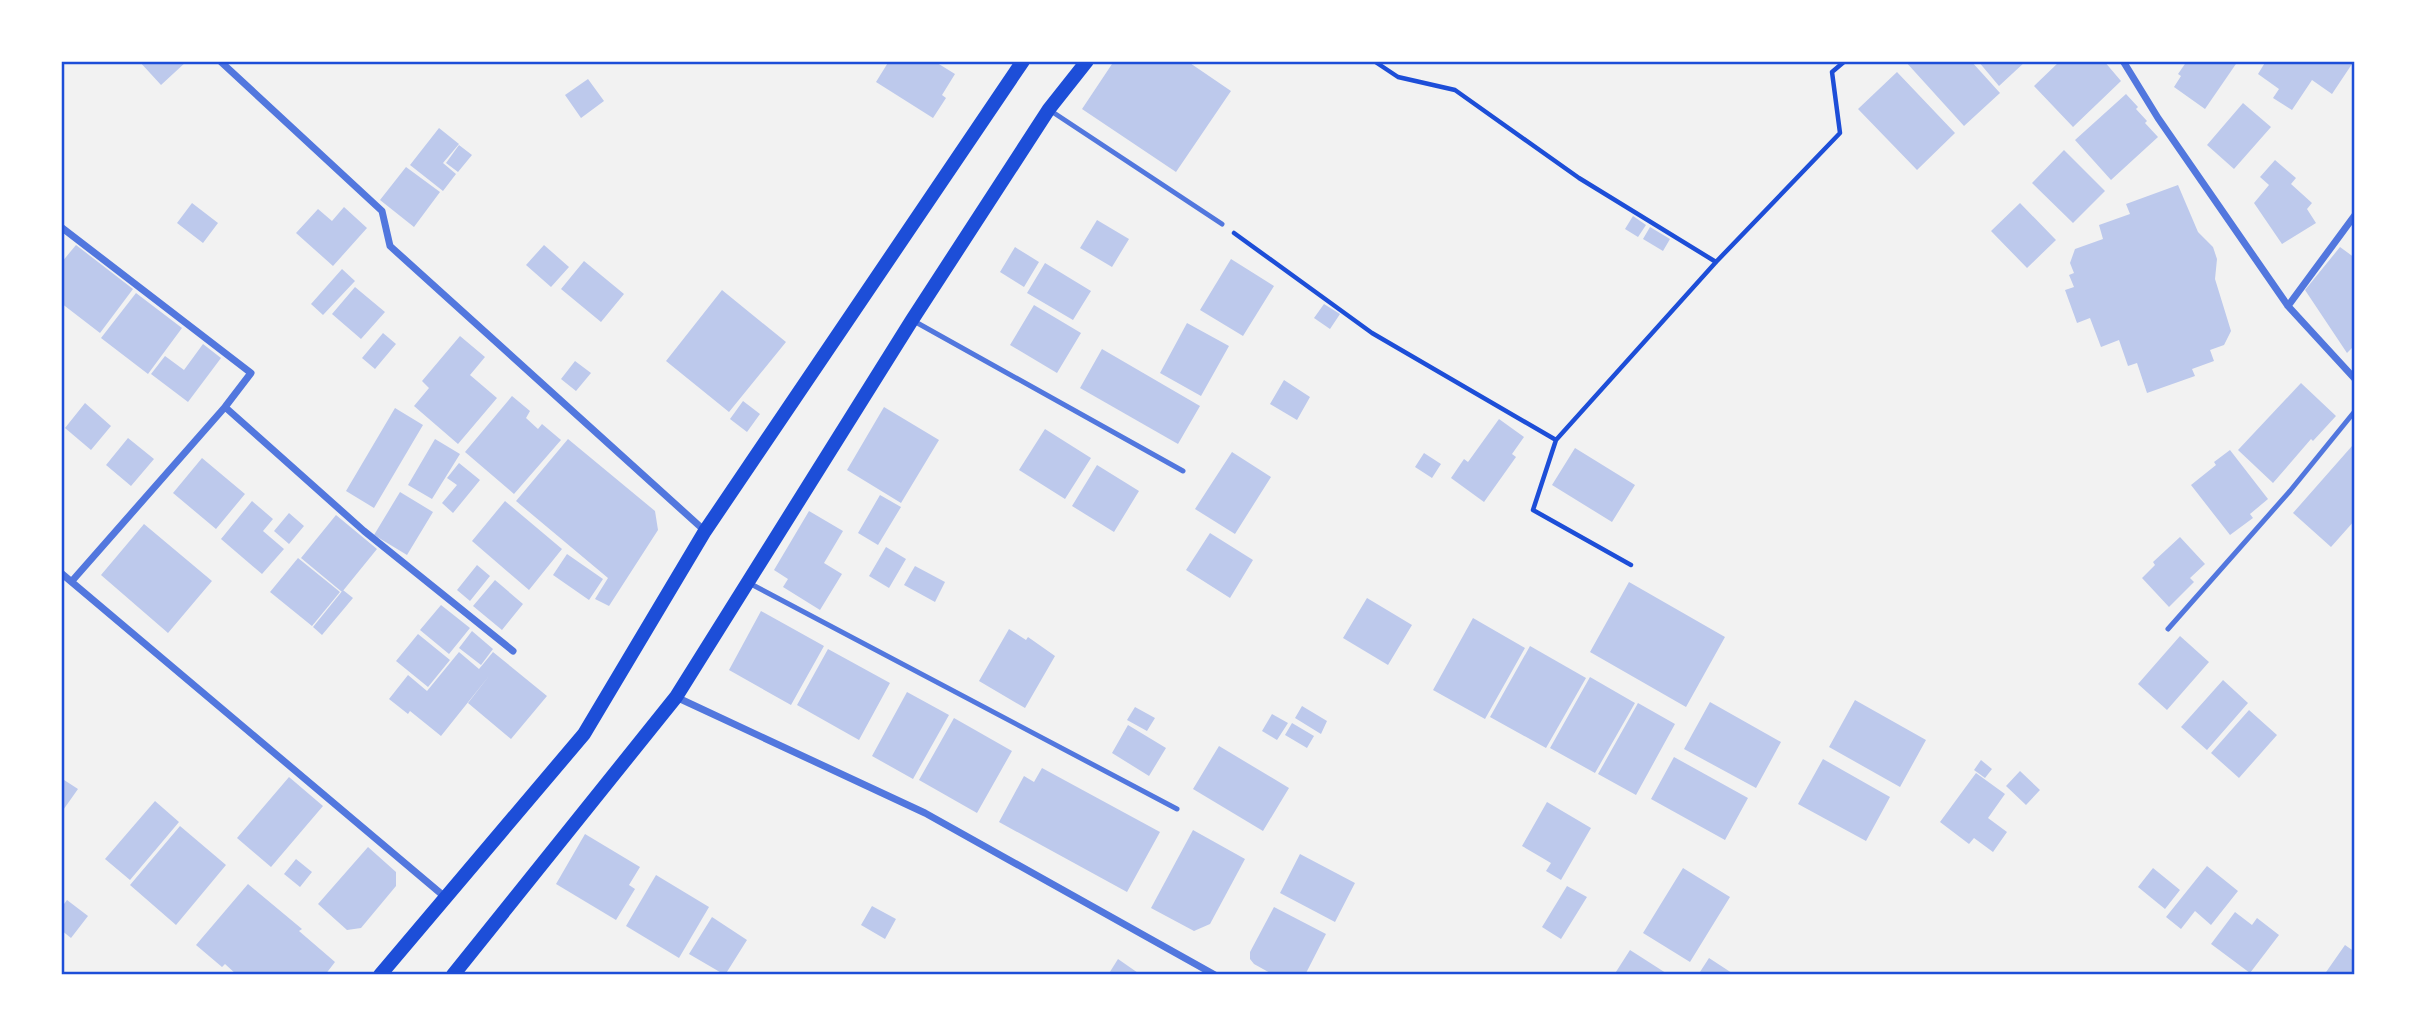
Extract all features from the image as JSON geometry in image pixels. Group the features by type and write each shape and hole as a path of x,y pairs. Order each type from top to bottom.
{"main road":[{"path":"380,975 584,734 705,531 1023,61"},
{"path":"453,975 677,697 912,320 1049,109 1087,61"}],"street":[{"path":"220,61 382,211 390,246 705,531"},
{"path":"2123,61 2158,118 2288,306 2355,379"},
{"path":"2288,306 2355,215"},
{"path":"61,227 251,373 225,407 72,581"},
{"path":"225,407 364,531 513,651"},
{"path":"61,573 444,897"},
{"path":"677,697 925,813 1215,975"}],"lane":[{"path":"1049,109 1222,224"},
{"path":"912,320 1183,471"},
{"path":"2168,629 2290,491 2355,411"},
{"path":"749,583 1177,809"}],"path":[{"path":"1374,61 1398,77 1455,90 1579,178 1716,262"},
{"path":"1631,565 1533,510 1556,440 1716,262 1840,133 1832,72 1845,61"},
{"path":"1222,224 1372,333 1556,440"}],"building":[{"path":"139,61 187,61 161,85"},
{"path":"889,61 934,61 955,74 942,95 946,98 933,118 876,82"},
{"path":"1114,61 1187,61 1231,91 1176,172 1082,109"},
{"path":"1905,61 1971,61 2000,93 1964,126"},
{"path":"1978,61 2026,61 1999,86"},
{"path":"2060,61 2104,61 2121,81 2073,127 2034,86"},
{"path":"2187,61 2238,61 2205,109 2174,87 2181,76 2178,74"},
{"path":"2266,61 2354,61 2332,94 2312,80 2292,110 2273,98 2279,89 2258,74"},
{"path":"1897,72 1955,133 1917,170 1858,109"},
{"path":"588,79 604,101 581,118 565,95"},
{"path":"2126,94 2158,137 2111,180 2075,140"},
{"path":"2243,103 2271,127 2234,169 2207,145"},
{"path":"439,128 459,144 443,163 456,174 443,191 410,165"},
{"path":"459,145 472,155 458,172 446,163"},
{"path":"2064,150 2105,191 2073,223 2032,183"},
{"path":"2275,160 2296,178 2291,184 2312,203 2307,209 2316,223 2282,244 2254,203 2269,185 2260,177"},
{"path":"406,167 440,192 414,227 380,200"},
{"path":"2178,185 2198,232 2213,247 2217,259 2215,279 2231,331 2224,345 2210,350 2214,361 2192,369 2195,376 2147,393 2137,363 2128,366 2119,340 2101,347 2090,318 2077,323 2065,290 2074,287 2069,275 2074,273 2070,263 2075,249 2103,239 2099,225 2130,214 2126,204"},
{"path":"192,203 218,223 203,243 177,223"},
{"path":"2020,203 2056,240 2027,268 1991,231"},
{"path":"344,207 367,228 333,266 296,233 318,209 332,221"},
{"path":"1633,216 1646,225 1638,237 1625,229"},
{"path":"1097,220 1129,239 1112,267 1080,248"},
{"path":"1650,227 1670,239 1663,251 1643,239"},
{"path":"76,245 133,289 100,333 61,303 61,263"},
{"path":"544,245 569,267 551,287 526,265"},
{"path":"1015,247 1039,262 1024,287 1000,272"},
{"path":"2340,247 2355,258 2355,345 2347,353 2305,290"},
{"path":"1231,259 1274,286 1243,336 1200,310"},
{"path":"584,261 624,294 601,322 561,289"},
{"path":"1045,263 1091,291 1073,320 1027,293"},
{"path":"342,269 355,281 323,315 311,304"},
{"path":"355,287 385,312 361,339 332,314"},
{"path":"722,290 786,342 729,412 666,361"},
{"path":"136,293 182,328 148,374 101,338"},
{"path":"1324,304 1340,314 1330,329 1314,318"},
{"path":"1034,305 1081,333 1057,373 1010,345"},
{"path":"1187,323 1229,346 1201,396 1160,373"},
{"path":"383,333 396,344 375,369 362,358"},
{"path":"460,336 485,357 470,375 497,398 458,444 414,406 429,388 422,381"},
{"path":"203,344 221,358 188,402 151,374 165,356 184,370"},
{"path":"1102,349 1200,406 1178,444 1080,388"},
{"path":"575,361 591,373 576,391 561,379"},
{"path":"1284,380 1310,397 1297,420 1270,404"},
{"path":"2301,383 2336,416 2313,441 2311,439 2273,483 2238,450"},
{"path":"512,396 530,411 526,418 538,429 542,424 561,440 514,494 465,452"},
{"path":"743,401 760,414 747,432 730,419"},
{"path":"85,403 111,426 91,450 65,428"},
{"path":"884,407 939,440 901,503 847,470"},
{"path":"395,408 423,425 374,508 346,491"},
{"path":"1499,419 1524,437 1512,454 1516,457 1484,502 1451,478 1464,459 1468,462"},
{"path":"1045,429 1091,458 1065,499 1019,470"},
{"path":"128,438 154,459 131,486 106,465"},
{"path":"435,439 460,454 432,499 408,485"},
{"path":"568,439 655,511 658,530 609,606 595,599 608,578 516,501"},
{"path":"2352,446 2355,449 2355,520 2331,547 2293,513"},
{"path":"1575,448 1635,485 1612,522 1552,485"},
{"path":"2230,450 2268,499 2250,514 2253,518 2230,535 2191,485"},
{"path":"1232,452 1271,477 1235,534 1195,509"},
{"path":"1424,453 1441,464 1432,478 1415,467"},
{"path":"202,458 245,494 216,529 173,493"},
{"path":"459,463 480,480 453,513 442,503 457,485 447,478"},
{"path":"1097,465 1139,491 1114,532 1072,506"},
{"path":"400,492 433,512 407,555 374,535"},
{"path":"880,495 901,507 878,545 858,533"},
{"path":"252,501 273,519 263,531 284,549 262,574 221,539"},
{"path":"505,501 562,549 529,590 472,541"},
{"path":"809,511 843,531 824,563 842,574 820,610 783,587 788,579 774,570"},
{"path":"289,513 304,526 289,544 274,531"},
{"path":"336,515 377,549 342,592 301,558"},
{"path":"144,524 212,581 168,633 101,575"},
{"path":"1210,533 1253,560 1230,598 1186,570"},
{"path":"2180,537 2205,564 2190,578 2194,582 2169,607 2142,578 2155,565 2153,562"},
{"path":"886,547 906,559 889,588 869,576"},
{"path":"567,554 603,579 589,600 553,575"},
{"path":"298,558 340,592 312,626 270,592"},
{"path":"477,565 490,576 470,601 457,590"},
{"path":"915,566 945,582 935,602 904,585"},
{"path":"495,580 523,604 502,630 473,606"},
{"path":"1629,582 1725,637 1686,707 1590,652"},
{"path":"343,590 353,598 322,635 313,627"},
{"path":"1367,598 1412,625 1388,665 1343,638"},
{"path":"441,605 470,628 449,654 420,630"},
{"path":"761,611 824,646 791,705 729,670"},
{"path":"1473,618 1525,648 1485,719 1433,690"},
{"path":"1009,629 1026,640 1028,637 1055,656 1025,708 979,681"},
{"path":"472,631 493,649 481,665 459,648"},
{"path":"418,634 450,660 428,687 396,661"},
{"path":"2180,636 2209,662 2167,710 2138,684"},
{"path":"1530,646 1586,678 1546,748 1490,717"},
{"path":"828,649 890,683 859,740 797,705"},
{"path":"459,652 479,669 493,652 547,696 511,739 468,703 489,676 441,736 410,711 408,714 389,699 408,675 427,691"},
{"path":"1590,677 1635,703 1595,773 1550,748"},
{"path":"2223,680 2248,703 2207,750 2181,727"},
{"path":"907,692 949,715 913,779 872,756"},
{"path":"1855,700 1926,740 1900,787 1829,747"},
{"path":"1710,702 1781,742 1756,788 1684,749"},
{"path":"1638,703 1675,724 1636,795 1598,774"},
{"path":"1302,706 1327,721 1321,734 1295,718"},
{"path":"1135,707 1155,718 1147,731 1127,720"},
{"path":"2249,710 2277,735 2239,778 2211,753"},
{"path":"1272,714 1288,723 1277,740 1262,731"},
{"path":"954,718 1012,751 977,813 919,780"},
{"path":"1292,723 1314,736 1307,748 1285,735"},
{"path":"1128,725 1166,748 1149,776 1112,753"},
{"path":"1219,746 1289,788 1263,831 1193,789"},
{"path":"1674,757 1748,798 1725,840 1651,799"},
{"path":"1823,759 1890,797 1866,841 1798,804"},
{"path":"1981,760 1992,769 1985,778 1974,770"},
{"path":"1042,768 1160,832 1127,892 999,822 1024,776 1034,782"},
{"path":"2020,771 2040,790 2026,805 2006,786"},
{"path":"1976,773 2005,794 1988,818 2007,832 1993,852 1974,838 1969,844 1940,822"},
{"path":"289,777 323,806 271,867 237,838"},
{"path":"61,778 78,789 61,813"},
{"path":"155,801 179,822 130,880 105,859"},
{"path":"1547,802 1591,828 1561,880 1546,871 1551,863 1522,846"},
{"path":"180,826 226,865 176,925 130,885"},
{"path":"1193,830 1245,859 1210,924 1194,931 1151,908"},
{"path":"585,834 640,867 629,885 635,889 616,920 556,884"},
{"path":"368,847 396,872 396,886 361,928 347,930 318,904"},
{"path":"1300,854 1355,883 1335,922 1280,893"},
{"path":"296,859 312,872 300,887 284,874"},
{"path":"2207,866 2238,891 2211,925 2195,911 2181,929 2166,917"},
{"path":"1683,868 1730,897 1690,962 1643,933"},
{"path":"2153,868 2180,890 2165,909 2138,887"},
{"path":"656,875 709,907 679,958 626,926"},
{"path":"248,884 302,929 299,931 335,962 325,975 237,975 225,964 222,967 196,945"},
{"path":"1567,886 1587,897 1561,939 1542,927"},
{"path":"67,900 88,916 71,938 61,930 61,908"},
{"path":"872,906 896,919 885,939 861,925"},
{"path":"1274,907 1326,934 1305,975 1274,975 1250,959 1250,952"},
{"path":"2235,912 2252,925 2257,918 2279,935 2250,973 2211,944"},
{"path":"712,917 747,940 725,975 689,954"},
{"path":"2345,945 2355,952 2355,975 2324,975"},
{"path":"1630,950 1669,975 1614,975"},
{"path":"1709,958 1735,975 1698,975"},
{"path":"1118,959 1141,975 1108,975"}]}
